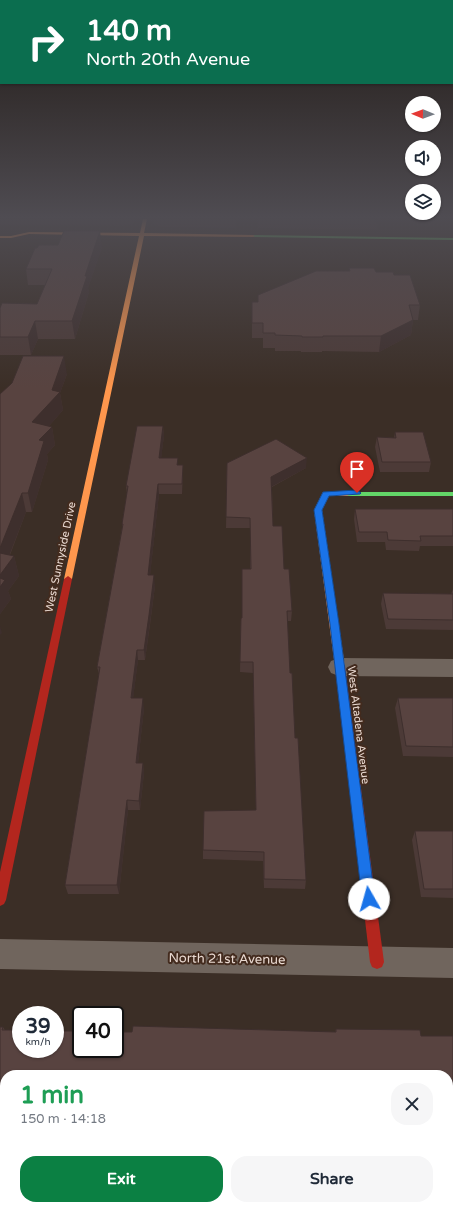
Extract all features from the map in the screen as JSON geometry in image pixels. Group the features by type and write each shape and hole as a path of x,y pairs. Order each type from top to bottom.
{"street":[{"name":"West Sunnyside Drive","path":"0,900 132,275"},
{"name":"West Altadena Avenue","path":"377,962 340,667 318,510 326,494 453,494"},
{"path":"340,667 453,668"},
{"name":"North 21st Avenue","path":"0,954 453,963"}],"building":[{"path":"49,275 87,276 72,321 35,321 28,337 0,337 0,308 2,303 37,304"},
{"path":"305,275 410,275 420,305 409,305 413,320 381,336 302,337 275,335 275,333 263,333 263,323 252,323 252,302 258,302 258,295"},
{"path":"23,356 64,356 52,390 60,392 32,422 52,427 39,440 44,441 28,493 22,493 0,548 0,394 12,383"},
{"path":"137,426 163,426 159,458 178,458 177,465 183,465 182,484 158,484 148,575 154,575 149,615 144,650 137,650 131,698 143,698 136,763 143,763 139,801 127,800 117,885 65,885 100,667 97,667 123,524 128,486 126,486"},
{"path":"395,432 423,432 431,462 382,462 377,437 396,438"},
{"path":"276,439 307,458 271,477 273,526 282,526 284,569 289,569 292,611 287,611 290,673 292,673 295,738 298,738 306,880 264,879 264,852 203,850 204,811 256,810 253,662 240,662 242,569 251,569 250,518 226,517 227,463"},
{"path":"355,509 453,509 453,536 420,536 421,541 388,540 387,532 359,532"},
{"path":"0,553 14,556 0,575"},
{"path":"0,578 5,580 0,587"},
{"path":"383,593 453,594 453,620 388,619"},
{"path":"398,698 453,698 453,747 406,746"},
{"path":"415,831 453,831 453,889 424,889"},
{"path":"133,1026 336,1032 336,1029 420,1030 421,1036 453,1036 453,1070 0,1070 0,1027 3,1027 2,1030 12,1030 12,1058 64,1058 64,1031 72,1031 72,1058 124,1058 124,1032 132,1032"}],"traffic: fast":[{"path":"347,494 453,494"}],"traffic: slow":[{"path":"68,579 133,275"},
{"path":"340,667 318,510 326,494 347,494"}],"traffic: jam":[{"path":"0,900 68,579"},
{"path":"340,667 377,962"}],"route":[{"path":"357,493 326,494 318,510 369,899"}]}
